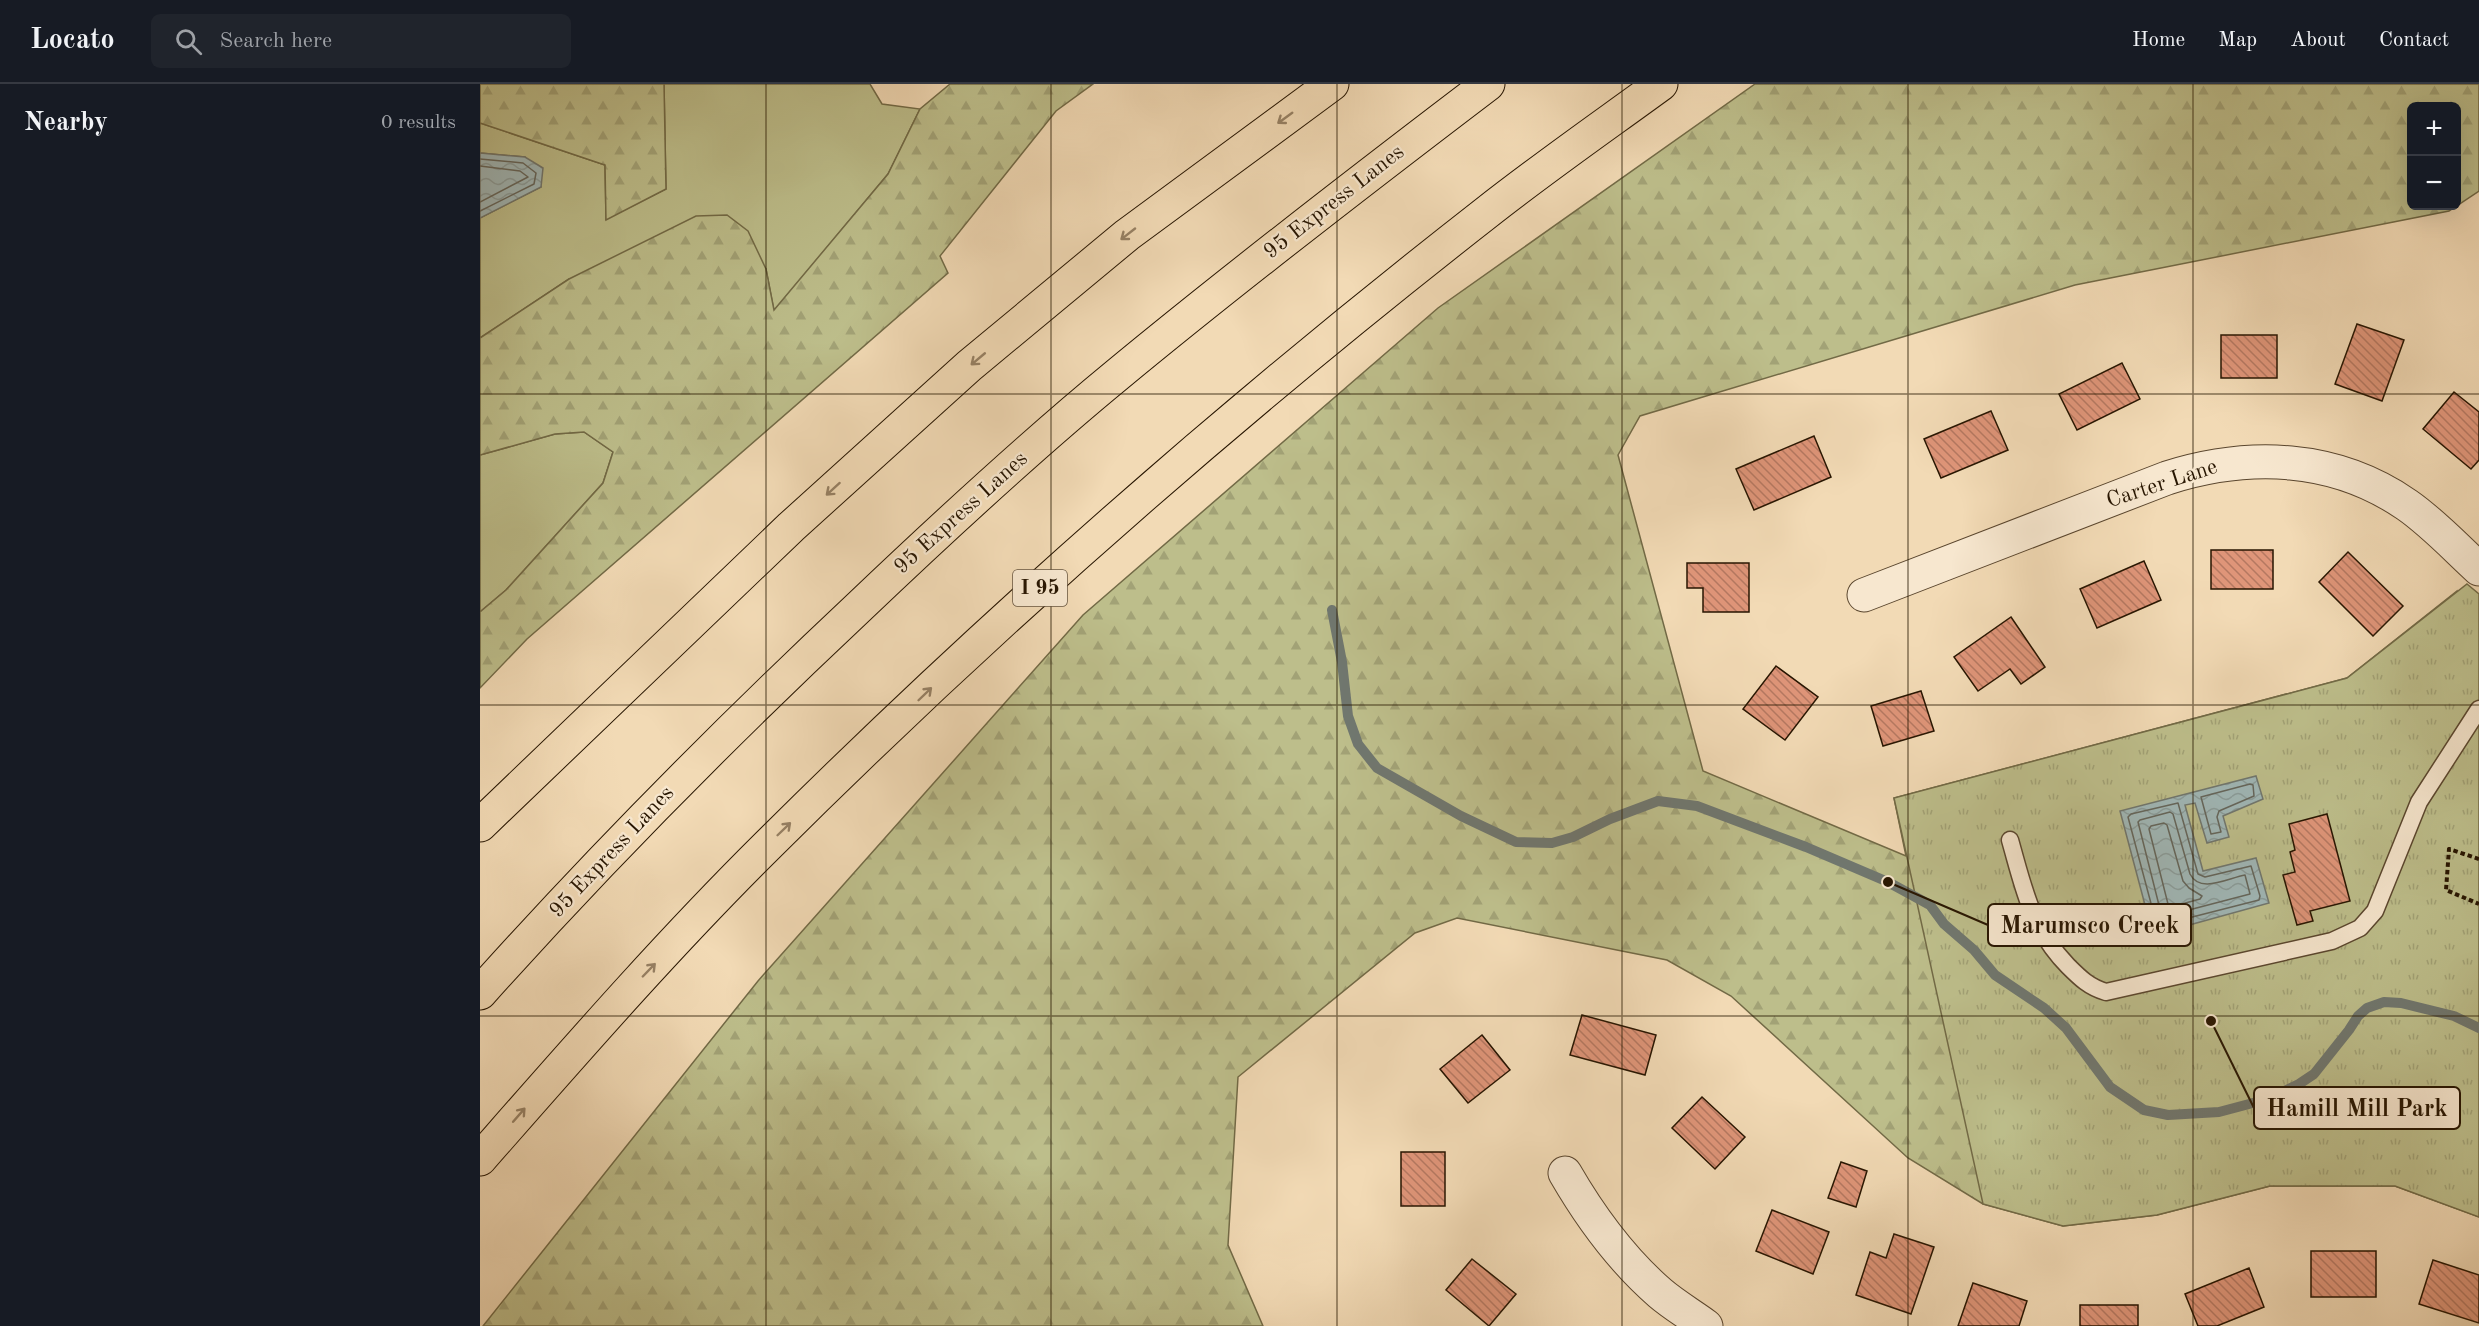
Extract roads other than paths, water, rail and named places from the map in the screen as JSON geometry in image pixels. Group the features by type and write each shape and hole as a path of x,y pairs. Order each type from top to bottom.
{"highway":[{"path":"480,825 791,527 969,366 1127,235 1332,84"},
{"name":"95 Express Lanes","path":"485,987 645,816 948,523 1114,377 1290,235 1488,84"},
{"name":"I 95","path":"480,1159 630,990 767,846 937,682 1102,532 1312,351 1489,210 1661,84"}],"street":[{"name":"Carter Lane","path":"1864,596 2167,478 2201,467 2237,462 2282,461 2318,466 2369,483 2408,506 2479,569"},
{"path":"1565,1173 1587,1211 1621,1255 1661,1294 1706,1326"}],"lane":[{"path":"2010,840 2028,907 2044,937 2085,982 2106,992 2332,941 2360,928 2375,911 2419,802 2479,709"}],"water":[{"path":"480,153 525,157 543,168 541,187 480,218"},
{"path":"2256,776 2263,799 2223,816 2229,837 2207,843 2195,803 2185,805 2203,871 2256,858 2269,903 2153,935 2120,811"}],"waterway":[{"path":"1332,610 1342,662 1348,716 1358,744 1377,768 1461,816 1516,842 1552,843 1573,837 1610,819 1658,801 1697,806 1806,847 1888,882 1930,905 1944,924 1974,950 1995,975 2044,1008 2066,1028 2110,1087 2144,1110 2168,1115 2219,1112 2268,1099 2314,1074 2358,1016 2367,1008 2384,1002 2401,1003 2454,1016 2479,1028"}],"place":[{"name":"Marumsco Creek","path":"1888,882"},
{"name":"Hamill Mill Park","path":"2211,1021"}]}
